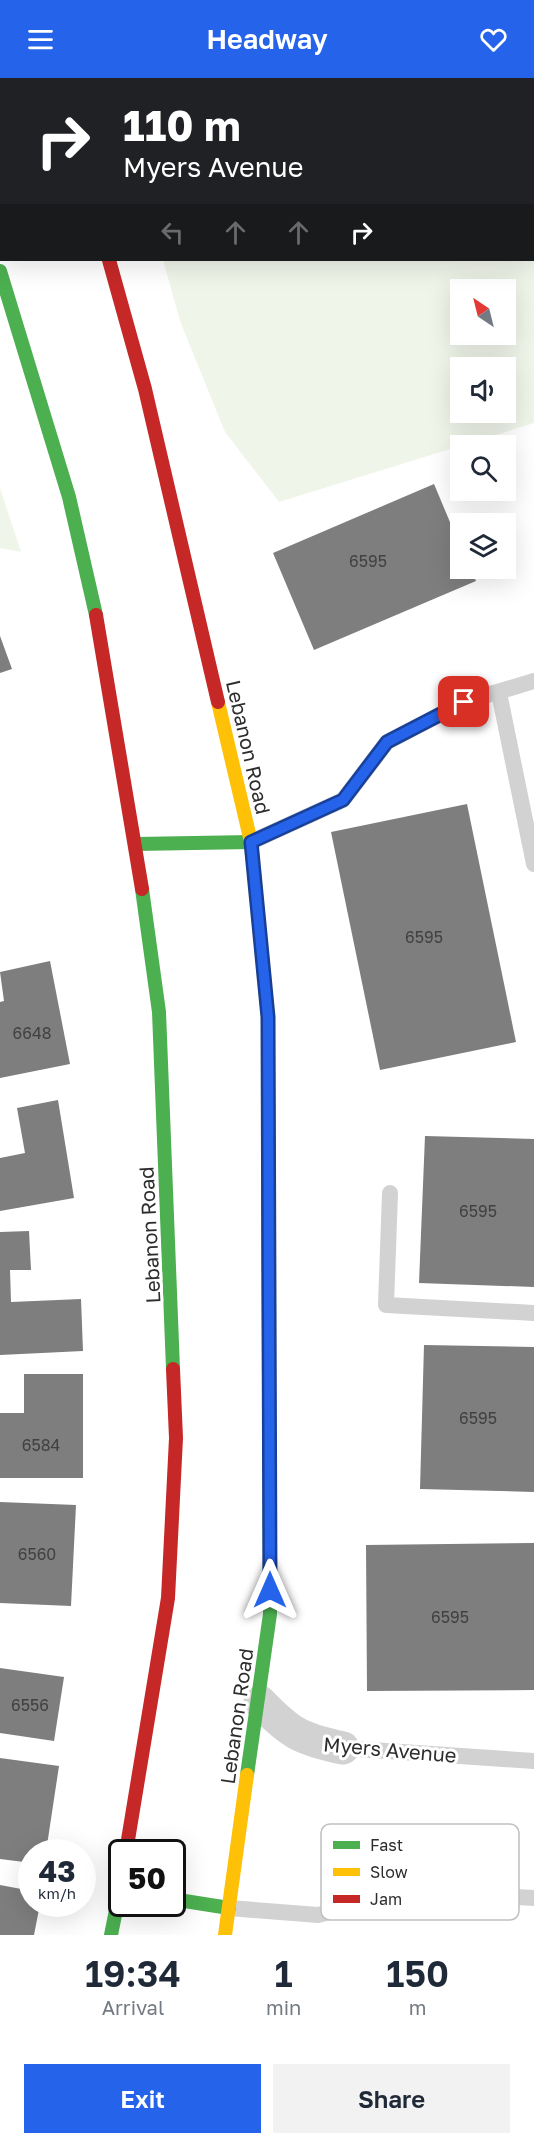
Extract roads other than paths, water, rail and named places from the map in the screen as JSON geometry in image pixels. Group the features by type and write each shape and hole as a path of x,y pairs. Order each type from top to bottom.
{"main road":[{"name":"Lebanon Road","path":"109,261 145,389 251,842 268,1017 271,1303 270,1614 260,1702 251,1744 225,1935"},
{"name":"Lebanon Road","path":"0,271 69,497 96,616 136,844 159,1012 176,1438 168,1598 128,1839"},
{"path":"136,844 251,842"},
{"path":"186,1901 228,1908"},
{"path":"111,1935 115,1917"}],"street":[{"name":"Myers Avenue","path":"260,1702 281,1724 306,1741 343,1748"}],"lane":[{"path":"251,842 343,800 387,742 464,702 534,681"},
{"path":"499,693 534,864"},
{"path":"390,1193 386,1305 534,1313"},
{"name":"Myers Avenue","path":"343,1748 534,1761"},
{"path":"519,1897 534,1898"},
{"path":"228,1908 321,1914"}]}
